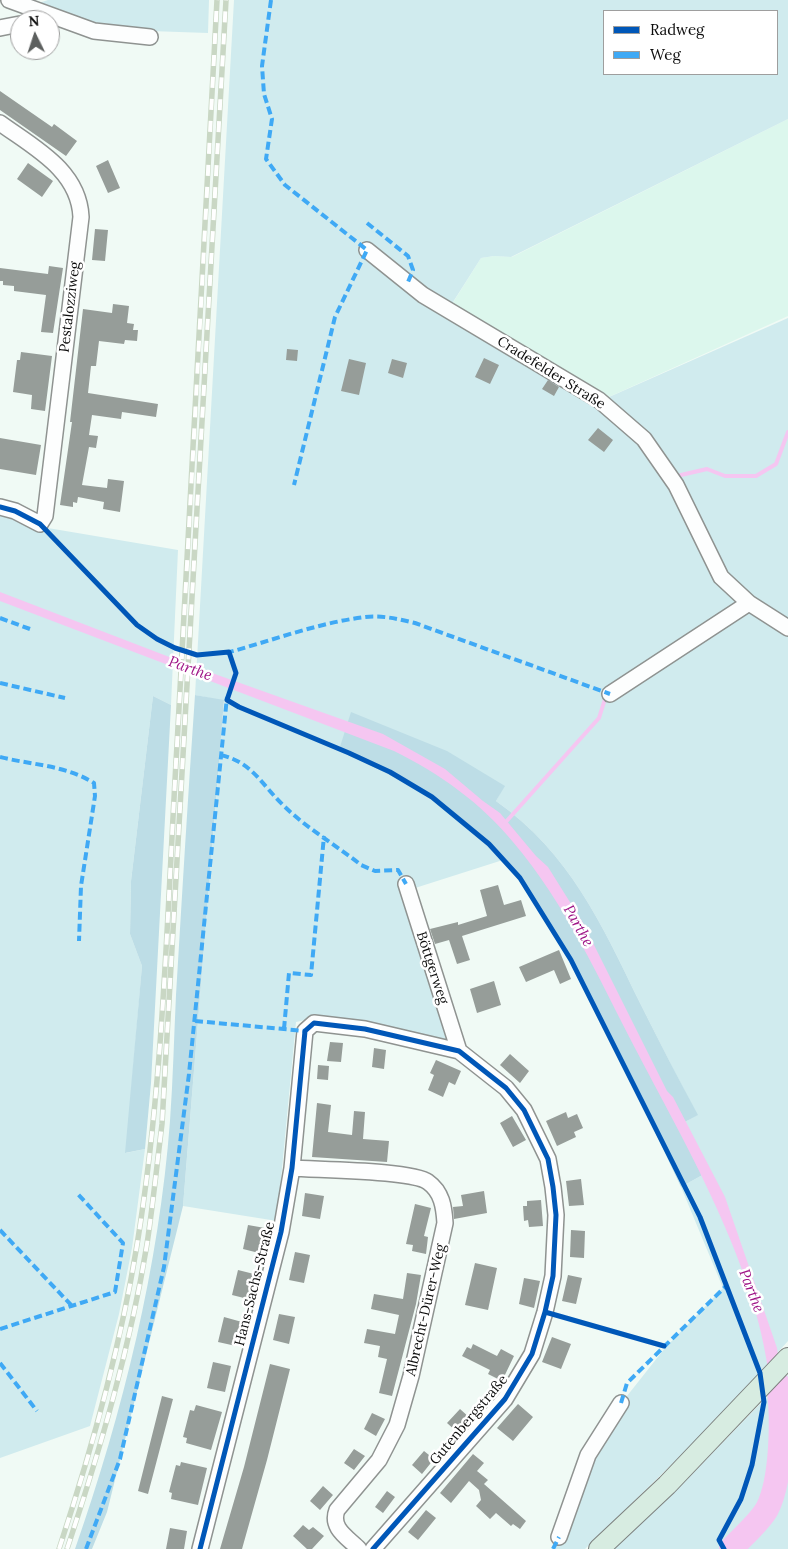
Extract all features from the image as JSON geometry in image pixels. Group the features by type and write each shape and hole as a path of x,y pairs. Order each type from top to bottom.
{"main road":[{"path":"600,1549 666,1485 788,1358"}],"street":[{"path":"9,0 28,10"},
{"path":"60,22 94,30 150,37"},
{"name":"Pestalozziweg","path":"0,123 63,171 72,185 81,209 45,516 40,524 15,511 0,507"},
{"name":"Cradefelder Straße","path":"367,250 423,295 599,400 644,438 676,485 721,577 749,603 788,628"},
{"path":"610,694 749,603"},
{"name":"Böttgerweg","path":"406,884 459,1051"},
{"name":"Gutenbergstraße","path":"314,1023 365,1029 459,1051 506,1088 524,1110 548,1159 553,1186 556,1224 553,1276 546,1312 532,1354 505,1398 373,1549"},
{"name":"Hans-Sachs-Straße","path":"200,1549 281,1232 292,1168 305,1032 314,1023"},
{"name":"Albrecht-Dürer-Weg","path":"292,1168 418,1177 436,1190 445,1210 445,1223 414,1366 397,1425 379,1460 337,1510 334,1518 336,1527 359,1549"},
{"path":"559,1537 588,1455 621,1403"}],"green space":[{"path":"788,119 788,316 600,401 449,309 481,258 494,256 512,257"}],"shaded area":[{"path":"48,0 209,0 208,33 150,31 95,25 60,13 60,10 53,10 36,4"},
{"path":"234,0 788,0 788,119 511,257 494,256 481,258 448,310 600,401 788,318 788,1341 754,1379 755,1383 585,1549 555,1549 585,1449 665,1348 723,1288 681,1187 706,1173 681,1124 697,1115 612,946 582,892 544,844 522,821 496,801 504,786 339,750 441,801 506,859 412,889 464,1046 320,1017 296,1022 277,1221 183,1206 224,701 195,695"},
{"path":"0,515 36,526 178,550 171,705 153,696 131,881 130,934 142,966 126,1153 145,1149 132,1248 119,1314 90,1426 0,1458"},
{"path":"195,695 224,700 183,1206 107,1512 92,1549 75,1549 109,1445 136,1338 148,1284 165,1175 173,1074 176,995"},
{"path":"153,696 171,705 151,1083 145,1149 125,1153 142,966 130,934 131,881"},
{"path":"351,712 447,751 505,786 496,801 522,821 564,867 582,892 612,946 698,1115 681,1124 706,1173 681,1187 585,983 506,859 441,801 339,750"},
{"path":"788,1375 788,1549 614,1549 675,1492"}],"water":[{"path":"0,592 198,668 383,734 445,769 500,813 536,856 548,867 583,923 667,1091 673,1097 725,1197 777,1348 781,1374 783,1416 772,1418 768,1370 758,1322 744,1275 704,1181 595,969 566,917 532,866 501,828 473,802 443,779 394,751 0,601"}],"pier":[{"path":"175,656 196,664 195,677 174,669"}],"building":[{"path":"0,91 52,127 54,124 77,141 66,156 0,110"},
{"path":"108,160 120,188 108,193 96,166"},
{"path":"28,163 53,181 42,197 17,179"},
{"path":"95,229 108,230 105,261 92,260"},
{"path":"49,266 63,268 53,333 41,332 46,295 14,291 14,286 3,285 3,281 0,281 0,268 48,274"},
{"path":"113,304 129,306 127,323 134,324 133,330 138,330 137,341 125,340 124,344 99,341 96,366 91,366 88,393 158,404 156,417 122,412 121,419 92,415 89,435 98,436 96,448 89,447 82,485 107,488 108,479 124,481 120,512 103,509 104,502 78,497 77,503 73,502 73,507 60,505 72,422 70,422 83,309 112,313"},
{"path":"287,349 298,350 297,361 286,360"},
{"path":"21,352 52,356 45,411 31,409 32,395 13,392 17,360 20,360"},
{"path":"484,358 499,365 490,384 475,377"},
{"path":"349,359 366,363 359,395 341,391"},
{"path":"392,359 407,363 403,378 388,373"},
{"path":"548,380 559,387 554,396 542,389"},
{"path":"598,428 613,440 604,452 588,440"},
{"path":"0,438 41,445 36,475 0,469"},
{"path":"498,885 504,905 521,900 526,916 462,936 470,960 457,964 449,940 435,944 430,929 458,922 458,925 487,916 480,890"},
{"path":"559,950 571,979 560,984 554,970 526,982 519,967"},
{"path":"494,981 501,1005 477,1013 470,989"},
{"path":"330,1042 343,1043 341,1062 327,1061"},
{"path":"374,1048 386,1050 384,1069 372,1067"},
{"path":"510,1054 529,1071 520,1083 500,1065"},
{"path":"436,1060 461,1071 455,1085 449,1082 443,1097 428,1090 434,1075 430,1073"},
{"path":"318,1065 329,1066 328,1080 317,1079"},
{"path":"317,1103 331,1105 328,1132 352,1135 354,1111 365,1112 363,1139 389,1141 387,1162 312,1157"},
{"path":"566,1112 568,1118 577,1114 583,1128 574,1132 576,1137 557,1146 546,1121"},
{"path":"512,1116 526,1140 513,1147 500,1123"},
{"path":"581,1179 584,1205 569,1206 566,1181"},
{"path":"484,1191 487,1213 454,1219 453,1207 463,1206 461,1195"},
{"path":"305,1193 324,1196 320,1219 302,1216"},
{"path":"541,1200 543,1226 529,1227 528,1220 524,1221 523,1206 527,1206 527,1201"},
{"path":"415,1204 431,1208 424,1236 428,1237 426,1254 412,1251 413,1245 406,1244"},
{"path":"248,1225 265,1228 259,1253 243,1249"},
{"path":"571,1230 585,1231 584,1258 570,1257"},
{"path":"295,1252 310,1255 304,1283 289,1280"},
{"path":"475,1263 497,1268 488,1310 465,1305"},
{"path":"238,1270 254,1274 248,1299 232,1295"},
{"path":"407,1273 421,1275 416,1304 392,1396 379,1393 387,1359 378,1357 380,1346 364,1343 367,1329 395,1334 399,1315 371,1309 374,1294 403,1299"},
{"path":"568,1275 582,1278 576,1304 562,1301"},
{"path":"524,1278 540,1281 534,1308 519,1304"},
{"path":"279,1314 295,1317 289,1344 273,1340"},
{"path":"224,1317 242,1322 236,1346 218,1342"},
{"path":"552,1337 571,1344 561,1369 542,1362"},
{"path":"473,1344 497,1356 501,1349 514,1356 502,1381 488,1374 490,1370 462,1356 467,1347 471,1349"},
{"path":"213,1362 231,1366 225,1392 207,1388"},
{"path":"270,1364 290,1369 267,1460 242,1549 220,1549 244,1467"},
{"path":"162,1396 173,1399 148,1494 138,1491"},
{"path":"518,1404 533,1417 513,1441 497,1428"},
{"path":"196,1405 222,1412 211,1450 186,1443 187,1438 183,1437 190,1410 194,1411"},
{"path":"460,1409 470,1418 457,1432 447,1423"},
{"path":"372,1413 385,1419 376,1436 364,1429"},
{"path":"354,1449 365,1456 354,1470 344,1463"},
{"path":"424,1451 434,1459 422,1474 412,1465"},
{"path":"473,1454 484,1463 477,1471 488,1480 484,1484 526,1521 520,1529 513,1524 511,1526 496,1513 490,1519 476,1506 481,1500 479,1490 469,1481 451,1503 440,1493"},
{"path":"181,1462 207,1468 198,1505 171,1499 172,1493 169,1492 176,1465 180,1466"},
{"path":"323,1486 333,1495 320,1510 310,1501"},
{"path":"387,1491 395,1497 383,1513 375,1507"},
{"path":"426,1510 436,1518 418,1540 408,1532"},
{"path":"303,1525 309,1530 313,1527 324,1536 312,1549 307,1549 293,1536"},
{"path":"170,1528 187,1531 184,1549 166,1549"}],"waterway":[{"path":"681,475 707,469 725,476 756,476 776,464 788,432"},
{"path":"504,824 599,718 605,699"},
{"name":"Parthe","path":"731,1549 760,1519 772,1497 776,1482 781,1430 778,1384"}],"railway":[{"path":"59,1549 83,1474 114,1361 137,1245 153,1121 167,933 217,0"},
{"path":"67,1549 113,1398 132,1322 147,1244 162,1124 226,0"}],"marked path":[{"path":"271,0 262,66 264,94 272,119 266,159 285,185 367,250 335,317 294,485"},
{"path":"367,223 408,256 413,270 408,282"},
{"path":"226,653 329,623 365,617 384,617 415,623 610,694"},
{"path":"0,618 30,629"},
{"path":"0,683 65,698"},
{"path":"86,1549 120,1459 164,1267 189,1074 227,697"},
{"path":"221,755 241,763 249,769 292,813 361,865 375,871 398,870 406,884"},
{"path":"0,757 72,772 94,783 95,796 81,886 79,941"},
{"path":"284,1029 289,973 311,975 324,836"},
{"path":"195,1021 305,1031"},
{"path":"0,1329 115,1292 123,1243 76,1192"},
{"path":"0,1230 72,1306"},
{"path":"621,1403 627,1383 726,1286"},
{"path":"0,1363 37,1411"},
{"path":"553,1549 559,1537"}],"cycle path":[{"path":"0,507 15,511 40,524 137,625 157,639 175,648 197,655 229,652 236,673 227,700 239,707 390,772 432,797 489,844 520,878 571,960 700,1217 760,1373 764,1402 752,1465 741,1499 719,1540 724,1549"},
{"path":"200,1549 281,1232 292,1168 305,1031 314,1023 365,1029 459,1051 506,1088 524,1110 548,1159 553,1187 556,1215 553,1276 545,1312 532,1354 505,1399 373,1549"},
{"path":"545,1312 664,1346"}]}
